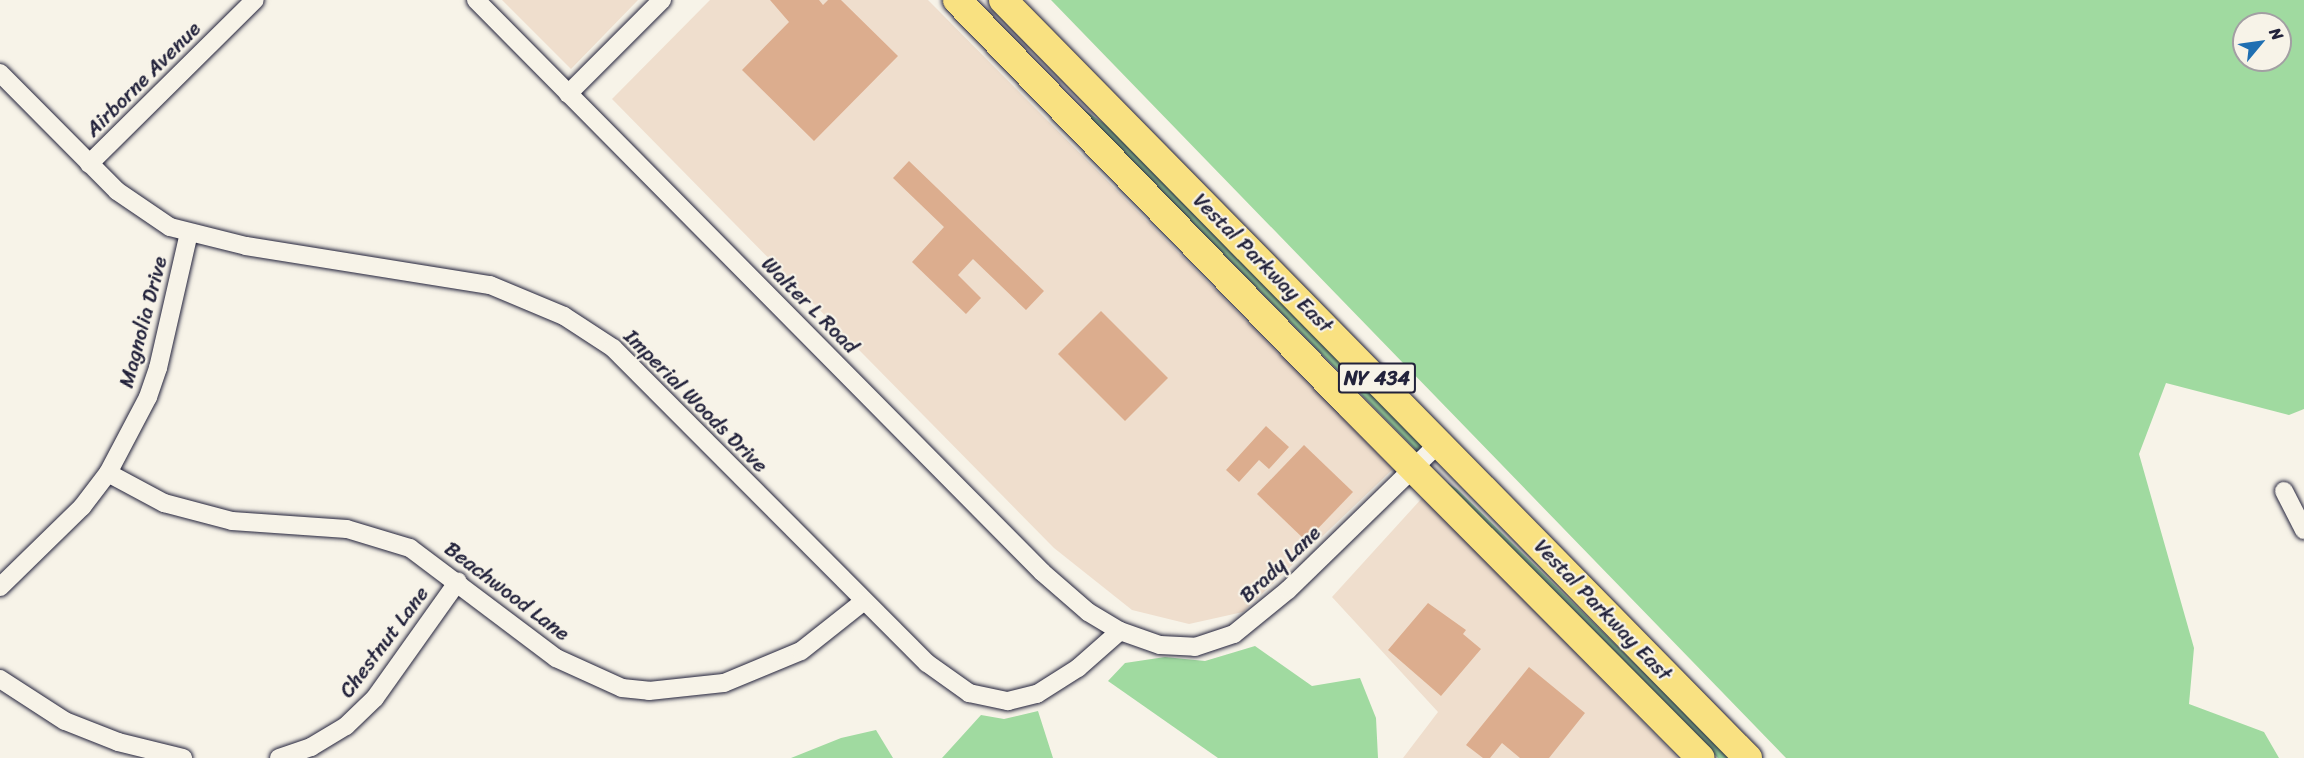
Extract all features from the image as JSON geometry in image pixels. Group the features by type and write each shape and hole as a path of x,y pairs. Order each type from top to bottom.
{"main road":[{"name":"Vestal Parkway East","path":"957,0 1413,468 1701,758"},
{"name":"Vestal Parkway East","path":"1004,0 1748,758"}],"street":[{"name":"Airborne Avenue","path":"89,164 255,0"},
{"name":"Walter L Road","path":"476,0 1042,572 1088,612 1120,631"},
{"path":"568,94 662,0"},
{"name":"Imperial Woods Drive","path":"0,73 89,164 144,212 189,234 490,285 564,316 613,348 927,663 969,693 987,699 1008,701 1037,694 1078,668 1120,631"},
{"name":"Magnolia Drive","path":"0,587 82,507 108,473 148,397 158,368 189,234"},
{"name":"Brady Lane","path":"1120,631 1160,645 1195,647 1234,634 1288,590 1440,442"},
{"name":"Beachwood Lane","path":"108,473 164,502 232,521 347,528 389,540 418,553 458,581 556,658 622,688 650,691 724,683 775,665 833,628 864,601"},
{"path":"2284,491 2304,530"},
{"name":"Chestnut Lane","path":"279,758 311,747 346,726 375,698 458,581"},
{"path":"0,679 65,721 118,742 183,758"}],"shaded area":[{"path":"502,0 638,0 571,69"},
{"path":"710,0 928,0 1393,469 1243,612 1189,624 1132,610 1054,548 612,99"},
{"path":"1423,497 1678,758 1403,758 1438,712 1332,597"}],"green space":[{"path":"1051,0 2304,0 2304,409 2289,415 2166,383 2139,454 2194,648 2189,704 2264,732 2279,758 1786,758"},
{"path":"1077,105 1131,142 1425,442 1418,452"},
{"path":"1448,483 1457,489 1731,758 1718,758 1447,488"},
{"path":"1255,646 1312,686 1360,678 1376,718 1378,758 1218,758 1108,681 1125,663 1165,657 1205,661"},
{"path":"1038,711 1053,758 942,758 981,715 1004,719"},
{"path":"876,730 893,758 791,758 841,738"}],"building":[{"path":"770,0 819,0 823,5 828,0 841,0 898,56 814,141 742,70 789,22"},
{"path":"909,161 1044,291 1026,310 973,259 958,275 981,298 966,314 912,262 944,227 893,178"},
{"path":"1101,311 1168,378 1125,421 1058,354"},
{"path":"1266,426 1289,447 1269,469 1259,460 1239,482 1226,470"},
{"path":"1304,445 1353,492 1306,541 1257,494"},
{"path":"1428,603 1466,630 1463,634 1481,649 1441,696 1388,650"},
{"path":"1529,667 1585,713 1549,758 1520,758 1502,743 1490,758 1483,758 1466,745"}]}
